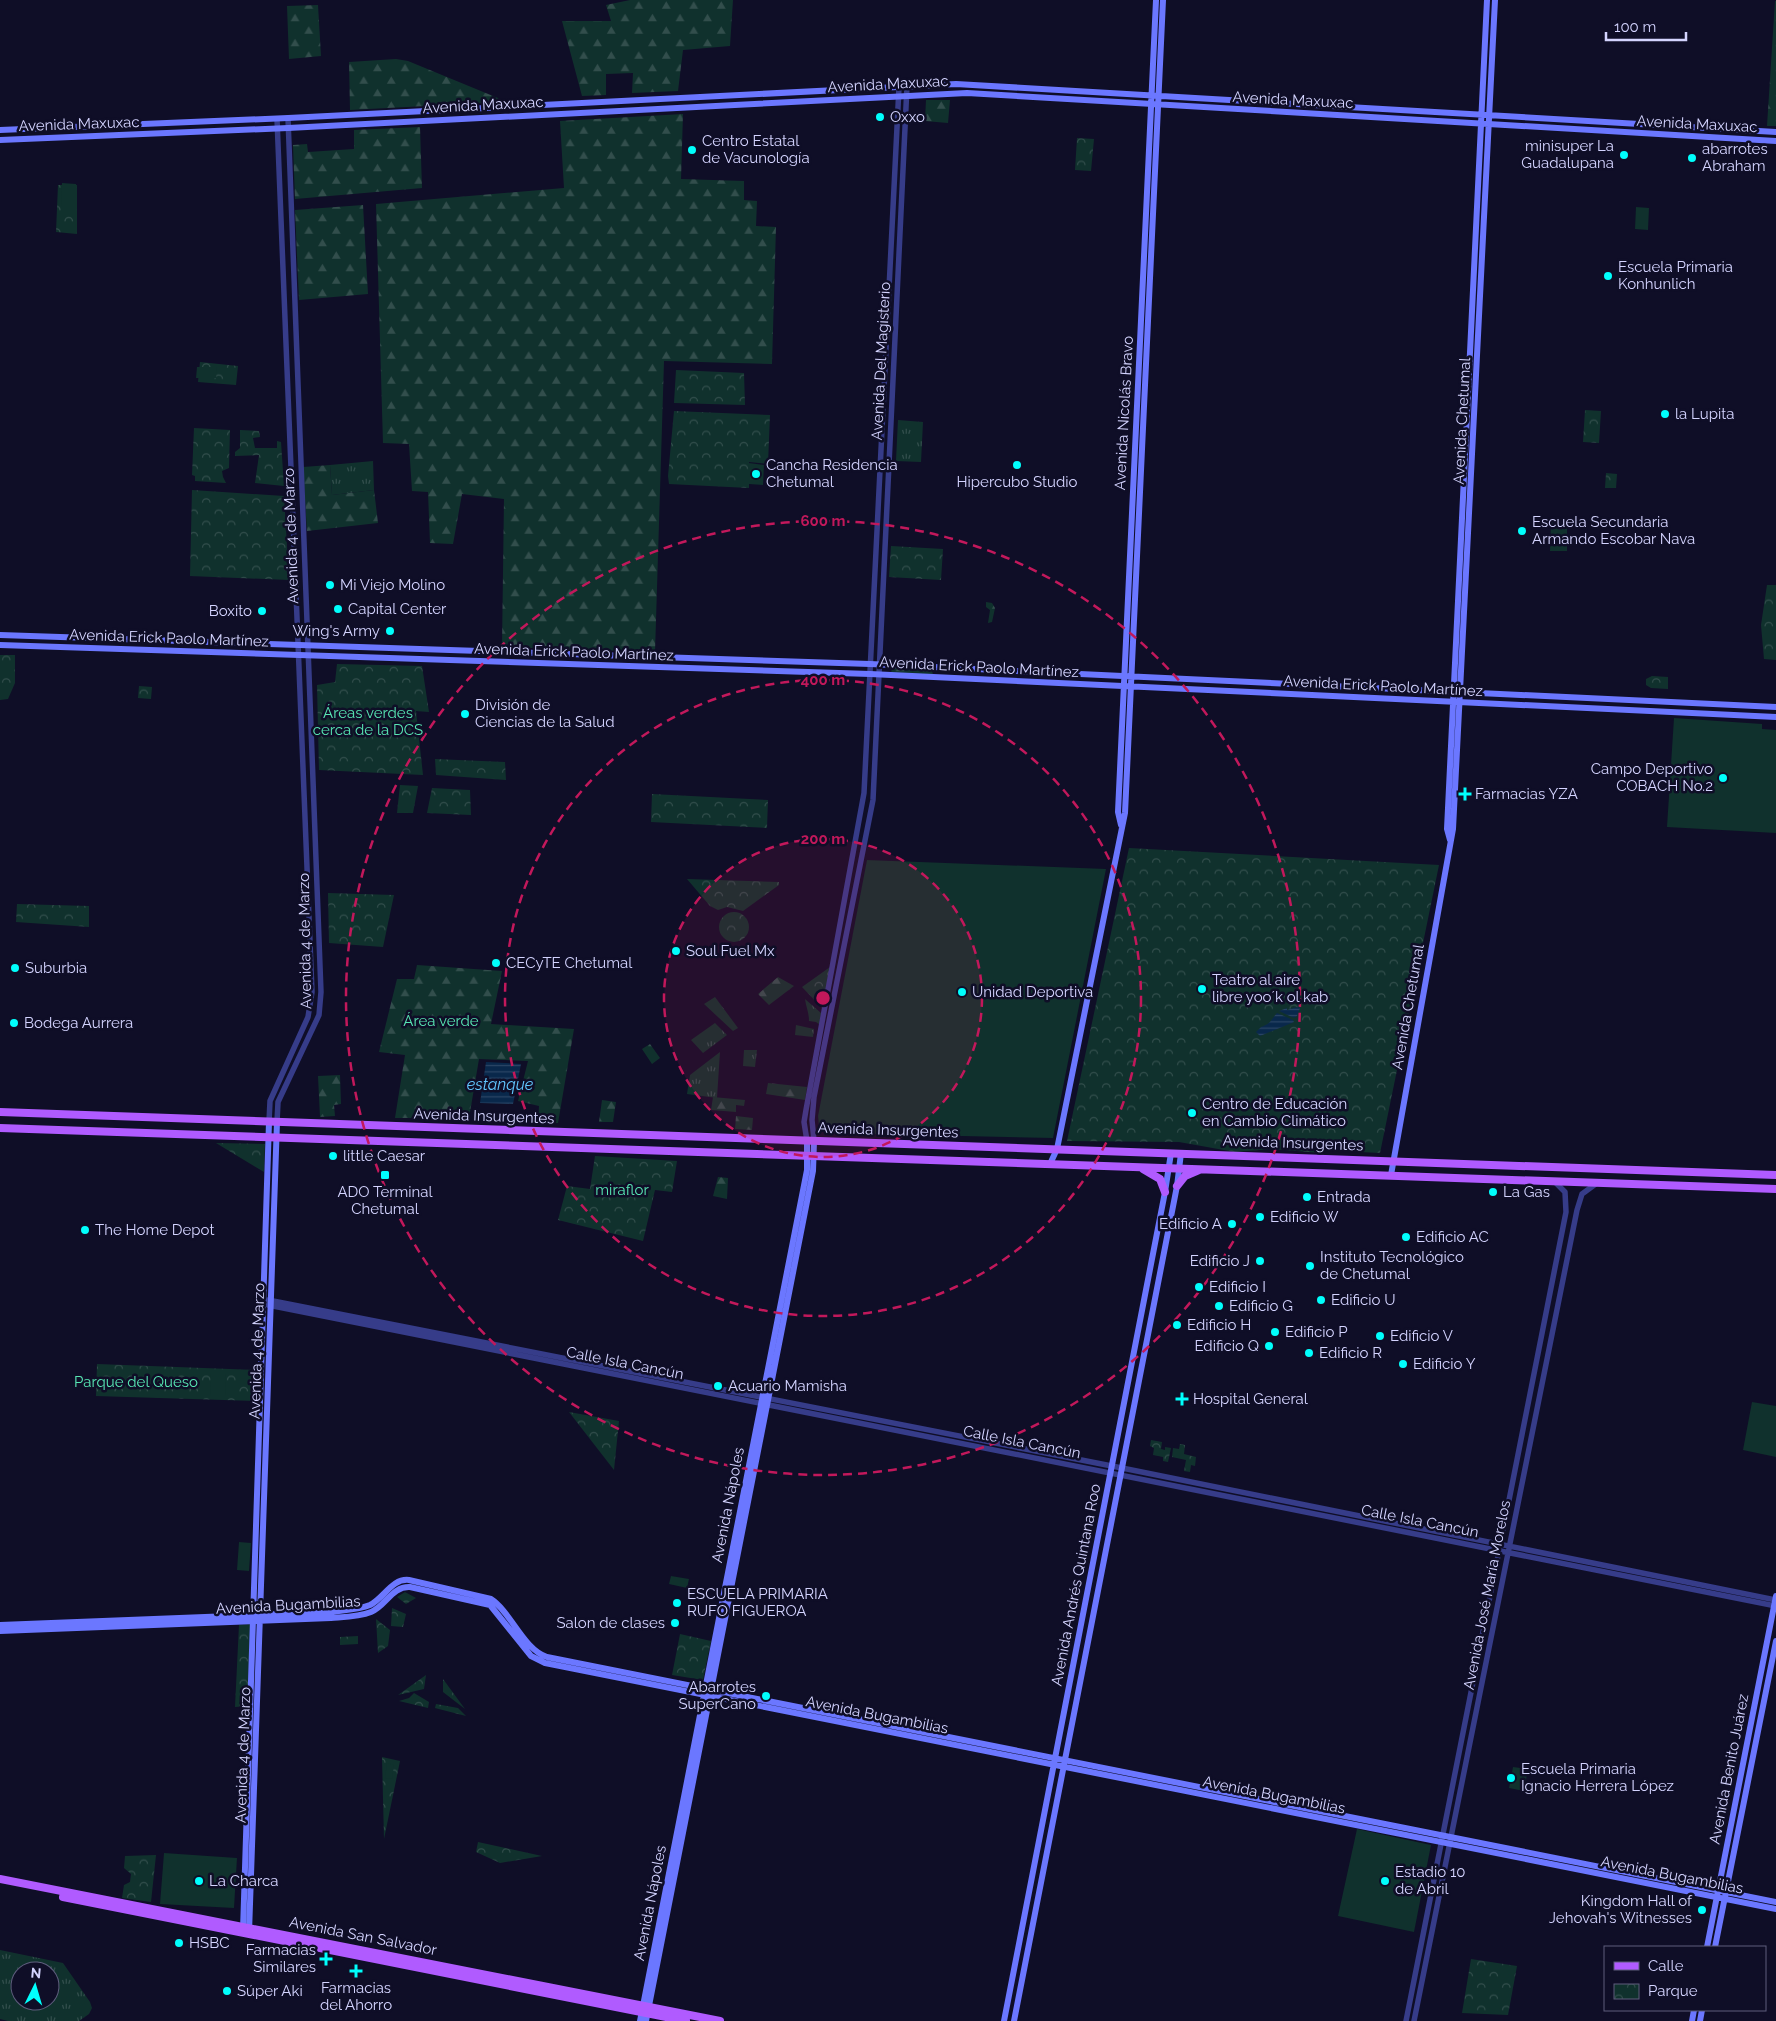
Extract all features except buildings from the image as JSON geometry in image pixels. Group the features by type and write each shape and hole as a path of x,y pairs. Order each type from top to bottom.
{"main road":[{"name":"Avenida Nicolás Bravo","path":"1050,1164 1057,1149 1122,828 1118,812 1128,686 1156,0"},
{"name":"Avenida Nicolás Bravo","path":"1128,676 1163,0"},
{"name":"Avenida Chetumal","path":"1391,1175 1392,1160 1450,843 1448,829 1457,702 1487,0"},
{"name":"Avenida Chetumal","path":"1457,692 1495,0"},
{"name":"Avenida Maxuxac","path":"0,130 288,118 967,84 1776,132"},
{"name":"Avenida Maxuxac","path":"0,140 277,129 967,93 1776,141"},
{"name":"Avenida Erick Paolo Martínez","path":"0,635 879,664 1776,707"},
{"name":"Avenida Erick Paolo Martínez","path":"0,645 878,674 1776,718"},
{"name":"Avenida Insurgentes","path":"0,1112 1776,1175"},
{"path":"186,1119 186,1134"},
{"name":"Avenida 4 de Marzo","path":"246,1930 273,1122"},
{"name":"Avenida Insurgentes","path":"0,1128 1776,1189"},
{"path":"656,1150 658,1136"},
{"name":"Avenida Nápoles","path":"640,2021 646,2012 798,1233 811,1155 810,1141"},
{"name":"Avenida Nicolás Bravo","path":"1057,1149 1059,1164"},
{"name":"Avenida Andrés Quintana Roo","path":"1004,2021 1170,1168 1171,1153"},
{"name":"Avenida Andrés Quintana Roo","path":"1014,2021 1177,1186 1181,1153"},
{"path":"1212,1154 1212,1169"},
{"path":"1449,1162 1449,1177"},
{"path":"1516,1180 1517,1165"},
{"path":"1139,1167 1155,1174 1160,1179 1165,1192"},
{"path":"1177,1186 1185,1176 1203,1169"},
{"name":"Avenida Bugambilias","path":"0,1631 256,1618 331,1612 363,1607 374,1602 398,1582 409,1580 490,1598 536,1650 543,1655 708,1691 1717,1893 1776,1909"},
{"name":"Avenida Benito Juárez","path":"1707,1946 1775,1601"},
{"name":"Avenida Bugambilias","path":"0,1625 256,1618"},
{"name":"Avenida Benito Juárez","path":"1714,1946 1776,1641"},
{"name":"Avenida San Salvador","path":"0,1879 686,2021"},
{"name":"Avenida San Salvador","path":"0,1884 246,1930"},
{"name":"Avenida Bugambilias","path":"1725,1895 1776,1902"},
{"name":"Avenida San Salvador","path":"646,2012 720,2021"}],"street":[{"name":"Avenida Del Magisterio","path":"810,1141 814,1097 873,800 907,86"},
{"name":"Avenida Del Magisterio","path":"810,1141 804,1122 806,1104 863,808 900,87"},
{"name":"Avenida 4 de Marzo","path":"273,1122 270,1100 308,1017 312,992 277,118"},
{"name":"Avenida 4 de Marzo","path":"273,1122 278,1102 319,1015 320,1004 288,118"},
{"path":"1272,693 1273,683"},
{"name":"Avenida José María Morelos","path":"1406,2021 1566,1212 1565,1192 1554,1181"},
{"name":"Avenida José María Morelos","path":"1414,2021 1577,1210 1582,1194 1598,1182"},
{"name":"Calle Isla Cancún","path":"267,1302 1775,1601"}],"green space":[{"path":"630,0 733,0 730,46 683,50 678,91 632,93 633,73 606,74 606,95 582,96 562,21 611,21 606,5"},
{"path":"1775,1 1776,126 1767,126"},
{"path":"318,5 321,56 289,59 287,6"},
{"path":"396,59 408,61 498,98 501,102 350,110 349,62"},
{"path":"926,100 950,100 948,123 925,121"},
{"path":"683,114 681,179 744,181 744,200 757,201 756,226 776,227 772,364 664,361 655,652 502,647 504,499 462,494 453,544 430,543 428,492 412,491 409,444 383,443 376,204 564,188 560,121"},
{"path":"420,127 422,188 295,199 293,145 307,144 308,152 354,149 354,130"},
{"path":"1077,138 1094,139 1091,171 1075,170"},
{"path":"62,183 76,184 76,207 61,207"},
{"path":"58,185 77,185 77,234 56,232"},
{"path":"363,205 368,294 299,300 295,210"},
{"path":"1636,207 1649,208 1648,230 1635,229"},
{"path":"200,362 238,366 236,385 198,382"},
{"path":"197,367 217,367 216,378 196,378"},
{"path":"676,370 744,373 745,405 674,403"},
{"path":"1585,410 1601,411 1599,443 1583,442"},
{"path":"674,411 770,415 768,464 749,462 749,488 669,484 668,476"},
{"path":"898,420 923,422 921,462 896,461"},
{"path":"194,428 230,430 229,468 222,471 226,483 195,481 195,476 192,475"},
{"path":"240,430 259,431 260,437 253,438 255,448 277,448 277,441 281,442 284,486 255,483 259,455 235,456 235,452 240,448"},
{"path":"373,461 374,490 332,495 330,465"},
{"name":"Cancha Residencia Chetumal","path":"749,463 764,465 763,485 749,484"},
{"path":"330,465 332,495 374,490 378,523 307,531 303,467"},
{"path":"1606,473 1617,474 1616,488 1605,488"},
{"path":"192,490 284,496 289,580 190,576"},
{"path":"1551,521 1567,521 1567,551 1550,551"},
{"path":"891,546 943,549 941,580 889,577"},
{"path":"1767,585 1776,585 1776,660 1764,659 1761,625"},
{"path":"986,602 992,603 995,608 992,622 988,623 990,610 986,607"},
{"path":"0,655 15,655 15,683 8,699 0,700"},
{"name":"Áreas verdes cerca de la DCS","path":"337,664 422,666 429,712 416,711 423,775 319,770 317,685 335,682"},
{"path":"892,667 932,669 933,676 891,674"},
{"path":"1652,676 1668,677 1668,689 1651,688 1646,685 1646,679"},
{"path":"139,686 152,687 151,699 138,698"},
{"name":"Campo Deportivo COBACH No.2","path":"1674,718 1762,724 1762,729 1776,730 1776,833 1667,827"},
{"path":"435,759 505,762 506,780 436,775"},
{"path":"400,785 418,786 413,813 397,813"},
{"path":"432,788 470,790 471,815 427,813"},
{"path":"652,794 768,800 767,828 651,822"},
{"path":"1129,848 1439,865 1380,1153 1322,1150 1321,1153 1272,1149 1235,1152 1179,1142 1067,1141"},
{"name":"Unidad Deportiva","path":"867,860 1106,869 1053,1138 825,1133 819,1126 818,1116"},
{"path":"687,879 779,882 779,885 743,911 727,907 718,910 710,906"},
{"path":"328,893 394,895 383,947 329,943"},
{"path":"17,904 89,906 89,927 16,922"},
{"path":"734,912 740,913 748,921 748,933 740,941 734,942 728,941 720,933 719,927 720,921 728,913"},
{"name":"Área verde","path":"417,965 502,971 491,1024 574,1029 558,1123 538,1123 539,1106 518,1101 528,1061 479,1059 469,1118 395,1118 405,1055 379,1052 397,979 414,979"},
{"path":"830,967 822,1008 802,987"},
{"path":"778,977 794,986 769,1005 758,994"},
{"path":"715,997 738,1028 733,1031 704,1004"},
{"path":"805,999 821,1013 820,1025 809,1021"},
{"path":"715,1023 727,1035 703,1053 691,1040"},
{"path":"796,1025 814,1029 813,1037 795,1035"},
{"path":"650,1044 660,1058 652,1064 642,1049"},
{"path":"744,1050 757,1050 755,1067 743,1066"},
{"path":"720,1052 717,1098 687,1094 690,1075"},
{"path":"340,1075 341,1104 334,1105 335,1116 320,1117 318,1076"},
{"path":"768,1083 807,1087 805,1100 766,1094"},
{"path":"713,1097 745,1100 744,1106 736,1105 736,1112 711,1110"},
{"path":"602,1100 616,1102 613,1122 599,1122"},
{"path":"736,1116 753,1118 752,1130 735,1129"},
{"path":"216,1143 265,1144 264,1172"},
{"name":"miraflor","path":"595,1156 677,1161 672,1192 655,1190 643,1241 558,1220 567,1186 590,1189"},
{"path":"718,1177 728,1178 727,1199 713,1196"},
{"name":"Parque del Queso","path":"97,1364 259,1370 257,1401 96,1396"},
{"path":"211,1373 226,1373 225,1396 210,1396"},
{"path":"1752,1402 1776,1406 1776,1457 1743,1450"},
{"path":"569,1412 619,1421 614,1470"},
{"path":"1151,1440 1162,1442 1161,1449 1165,1450 1165,1447 1171,1448 1168,1462 1163,1461 1163,1457 1153,1455 1154,1448 1150,1446"},
{"path":"1180,1444 1185,1445 1184,1454 1196,1457 1195,1466 1191,1465 1190,1472 1184,1471 1186,1460 1172,1457 1173,1448 1179,1449"},
{"path":"239,1542 251,1543 249,1571 237,1570"},
{"path":"671,1576 689,1579 687,1588 669,1584"},
{"path":"405,1592 416,1598 406,1604 397,1597"},
{"path":"392,1608 406,1614 403,1627 391,1626"},
{"path":"376,1619 390,1630 388,1646 378,1653"},
{"path":"251,1624 248,1706 235,1707 239,1625"},
{"path":"680,1634 711,1641 703,1680 672,1675"},
{"path":"358,1636 358,1644 340,1645 340,1637"},
{"path":"426,1675 424,1689 398,1695"},
{"path":"443,1679 465,1709 443,1692"},
{"path":"414,1693 429,1702 428,1708 399,1701 409,1698"},
{"path":"436,1704 458,1708 466,1716 435,1708"},
{"path":"382,1757 400,1761 384,1839"},
{"path":"387,1763 394,1765 392,1779 385,1778"},
{"path":"1513,1767 1528,1769 1524,1791 1509,1788"},
{"name":"Estadio 10 de Abril","path":"1357,1829 1431,1845 1414,1932 1338,1916"},
{"path":"478,1842 542,1856 500,1863 476,1852"},
{"name":"La Charca","path":"164,1853 237,1858 234,1908 160,1904"},
{"path":"156,1855 151,1902 122,1898 124,1885 130,1882 131,1874 124,1868 125,1856"},
{"path":"0,1950 53,1961 10,1961 10,2011 60,2011 60,1962 63,1963 90,2002 92,2008 89,2014 79,2021 8,2021 0,2019"},
{"path":"1471,1959 1517,1966 1508,2015 1462,2013"}],"water":[{"path":"1287,1008 1287,1010 1300,1008 1297,1016 1294,1018 1279,1011"},
{"path":"1277,1013 1294,1022 1260,1036 1256,1032 1269,1023"},
{"name":"estanque","path":"486,1062 521,1064 513,1104 480,1103"}],"place":[{"name":"Oxxo","path":"880,117"},
{"name":"Centro Estatal de Vacunología","path":"692,150"},
{"name":"minisuper La Guadalupana","path":"1624,155"},
{"name":"abarrotes Abraham","path":"1692,158"},
{"name":"Escuela Primaria Konhunlich","path":"1608,276"},
{"name":"la Lupita","path":"1665,414"},
{"name":"Hipercubo Studio","path":"1017,465"},
{"name":"Cancha Residencia Chetumal","path":"756,474"},
{"name":"Escuela Secundaria Armando Escobar Nava","path":"1522,531"},
{"name":"Mi Viejo Molino","path":"330,585"},
{"name":"Capital Center","path":"338,609"},
{"name":"Boxito","path":"262,611"},
{"name":"Wing's Army","path":"390,631"},
{"name":"División de Ciencias de la Salud","path":"465,714"},
{"name":"Campo Deportivo COBACH No.2","path":"1723,778"},
{"name":"Farmacias YZA","path":"1465,794"},
{"name":"Soul Fuel Mx","path":"676,951"},
{"name":"CECyTE Chetumal","path":"496,963"},
{"name":"Suburbia","path":"15,968"},
{"name":"Teatro al aire libre yoo´k ol kab","path":"1202,989"},
{"name":"Unidad Deportiva","path":"962,992"},
{"name":"Bodega Aurrera","path":"14,1023"},
{"name":"Centro de Educación en Cambio Climático","path":"1192,1113"},
{"name":"little Caesar","path":"333,1156"},
{"name":"ADO Terminal Chetumal","path":"385,1175"},
{"name":"La Gas","path":"1493,1192"},
{"name":"Entrada","path":"1307,1197"},
{"name":"Edificio W","path":"1260,1217"},
{"name":"Edificio A","path":"1232,1224"},
{"name":"The Home Depot","path":"85,1230"},
{"name":"Edificio AC","path":"1406,1237"},
{"name":"Edificio J","path":"1260,1261"},
{"name":"Instituto Tecnológico de Chetumal","path":"1310,1266"},
{"name":"Edificio I","path":"1199,1287"},
{"name":"Edificio U","path":"1321,1300"},
{"name":"Edificio G","path":"1219,1306"},
{"name":"Edificio H","path":"1177,1325"},
{"name":"Edificio P","path":"1275,1332"},
{"name":"Edificio V","path":"1380,1336"},
{"name":"Edificio Q","path":"1269,1346"},
{"name":"Edificio R","path":"1309,1353"},
{"name":"Edificio Y","path":"1403,1364"},
{"name":"Acuario Mamisha","path":"718,1386"},
{"name":"Hospital General","path":"1182,1399"},
{"name":"ESCUELA PRIMARIA RUFO FIGUEROA","path":"677,1603"},
{"name":"Salon de clases","path":"675,1623"},
{"name":"Abarrotes SuperCano","path":"766,1696"},
{"name":"Escuela Primaria Ignacio Herrera López","path":"1511,1778"},
{"name":"La Charca","path":"199,1881"},
{"name":"Estadio 10 de Abril","path":"1385,1881"},
{"name":"Kingdom Hall of Jehovah's Witnesses","path":"1702,1910"},
{"name":"HSBC","path":"179,1943"},
{"name":"Farmacias Similares","path":"326,1959"},
{"name":"Farmacias del Ahorro","path":"356,1971"},
{"name":"Súper Aki","path":"227,1991"}]}
